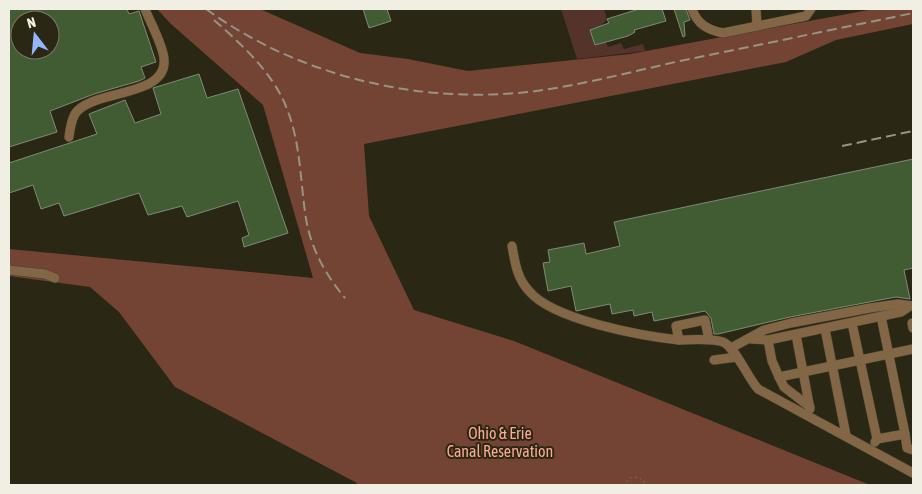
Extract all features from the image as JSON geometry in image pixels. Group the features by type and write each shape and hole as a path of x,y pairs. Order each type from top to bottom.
{"lane":[{"path":"70,137 71,123 76,113 87,104 145,86 158,78 164,69 164,58 144,9"},
{"path":"692,9 700,23 722,33 806,16 811,9"},
{"path":"756,9 758,26"},
{"path":"512,246 517,273 530,292 552,307 569,315 634,333 679,340 723,342 731,348 747,376 758,389 913,473"},
{"path":"9,270 45,274 55,278"},
{"path":"731,348 751,339 764,330 791,323 898,304 912,306"},
{"path":"751,339 768,340 901,312 912,306"},
{"path":"679,340 676,326 705,320 709,340"},
{"path":"882,321 907,448 913,450"},
{"path":"853,328 877,439"},
{"path":"826,334 846,435"},
{"path":"768,340 772,361 784,388 810,407"},
{"path":"797,340 812,417"},
{"path":"779,377 913,349"},
{"path":"714,360 737,357"},
{"path":"870,448 877,439 905,434"}],"path":[{"path":"623,485 631,478 638,477 649,485"}],"shaded area":[{"path":"561,9 604,9 607,19 601,26 590,30 595,44 606,42 608,47 621,43 624,49 643,44 645,51 577,59"}],"green space":[{"name":"Ohio & Erie Canal Reservation","path":"157,9 260,9 360,53 408,59 468,71 630,54 874,9 913,9 913,24 836,40 786,62 364,144 369,216 414,310 514,341 870,485 355,485 357,483 175,387 119,312 90,287 9,276 9,249 313,278 263,105 171,24"}],"building":[{"path":"9,9 127,9 129,14 139,11 156,62 141,67 145,78 139,81 94,94 50,111 57,132 9,147"},
{"path":"363,9 387,9 391,21 369,28"},
{"path":"639,9 662,9 666,21 634,30 635,32 628,36 595,45 590,30 609,23 607,19"},
{"path":"674,9 686,9 690,20 684,22 685,36 683,37"},
{"path":"199,74 207,98 238,89 288,233 244,247 242,238 249,235 238,201 187,217 182,206 148,215 139,193 64,216 59,203 41,209 33,185 9,193 9,163 97,134 89,114 125,100 135,123 161,114 153,88"},
{"path":"913,159 913,268 904,270 910,299 896,297 790,317 714,334 711,318 705,311 654,321 652,312 634,316 633,310 612,314 610,304 576,311 571,286 548,291 543,263 550,262 548,250 584,243 586,254 620,246 614,222"}],"railway":[{"path":"206,9 242,32 280,52 319,68 360,80 402,89 444,94 486,95 528,92 566,86 913,13"},
{"path":"214,20 263,69 272,80 285,104 297,144 305,212 310,236 324,269 345,298"},
{"path":"842,146 913,131"}]}
